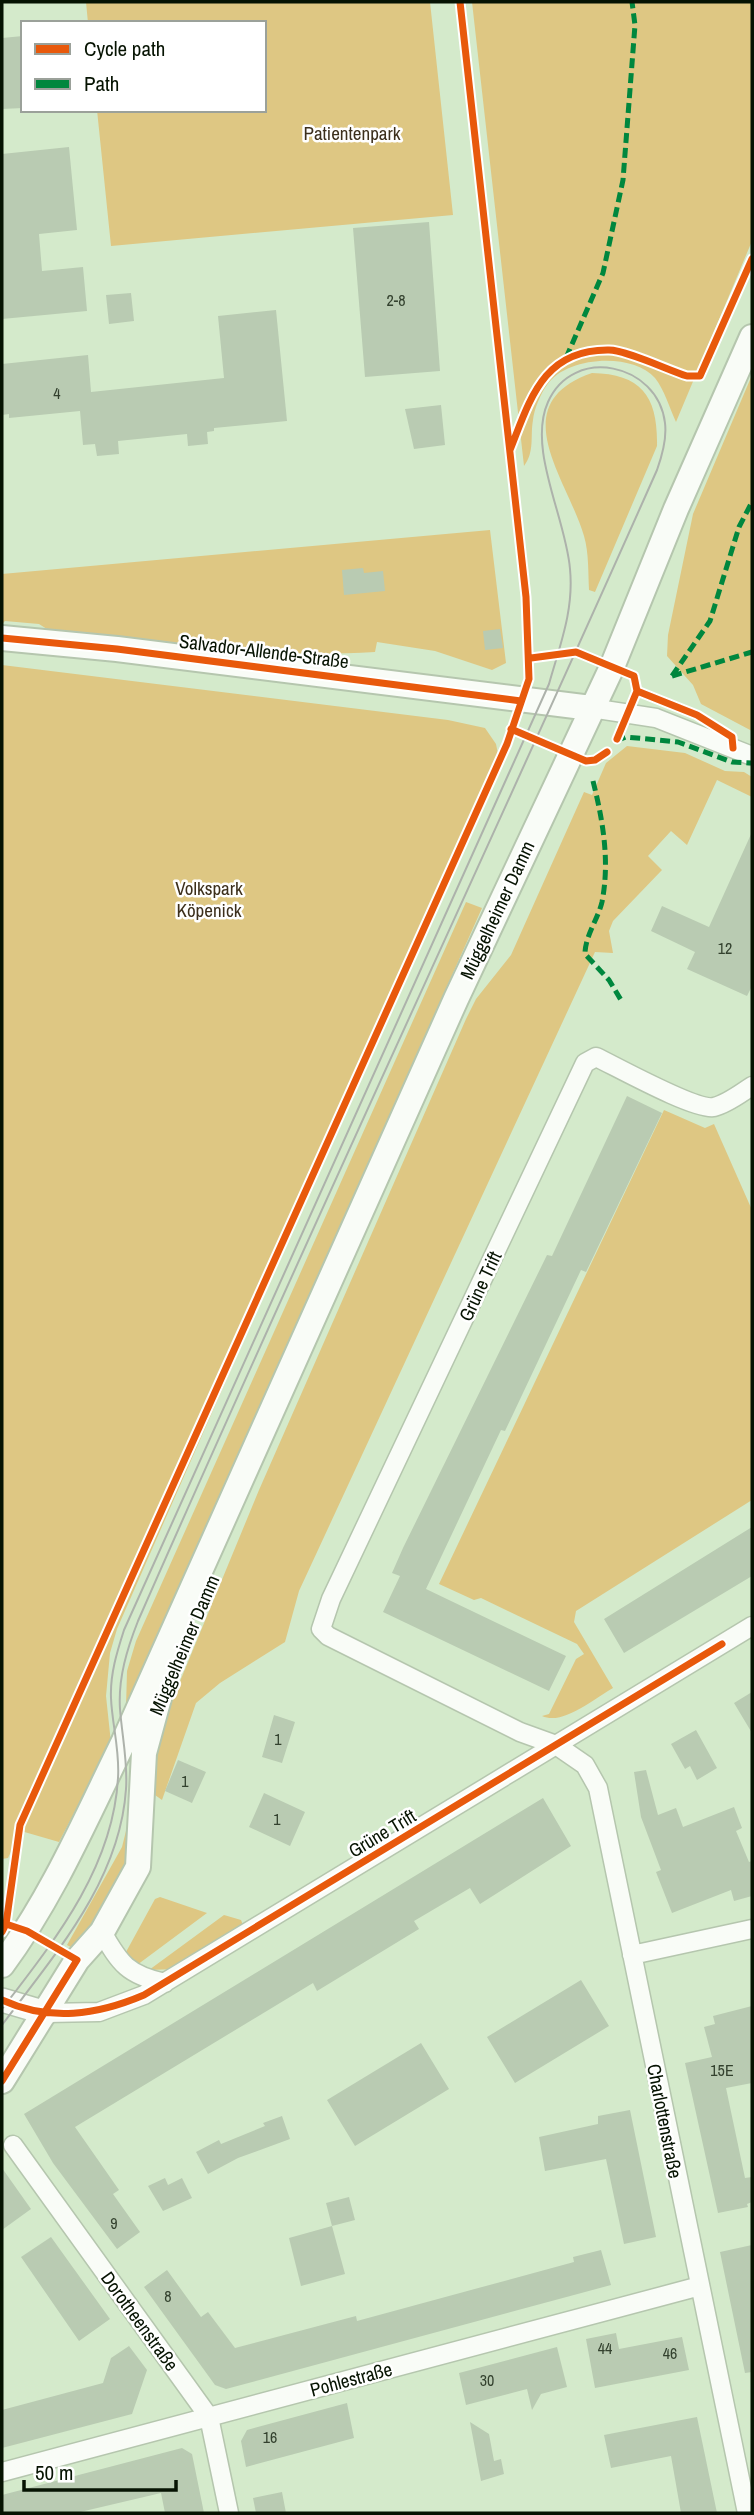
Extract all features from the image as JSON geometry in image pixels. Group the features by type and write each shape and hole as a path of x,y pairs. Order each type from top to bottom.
{"main road":[{"name":"Müggelheimer Damm","path":"2,1965 27,1931 79,1839 239,1482 612,667 676,509 752,337"},
{"name":"Salvador-Allende-Straße","path":"2,638 117,649 591,708"},
{"name":"Müggelheimer Damm","path":"2,2081 77,1960 102,1932 138,1867 144,1753 149,1725 234,1530 239,1482"}],"street":[{"path":"591,708 656,718 752,756"},
{"name":"Grüne Trift","path":"556,1745 520,1732 328,1636 321,1629 322,1620 586,1063 596,1057 687,1101 708,1108 720,1105 752,1086"},
{"name":"Grüne Trift","path":"46,2013 99,2011 144,1995 752,1626"},
{"name":"Charlottenstraße","path":"556,1745 585,1765 598,1788 747,2513"},
{"path":"632,1955 752,1929"},
{"path":"102,1932 118,1961 139,1978 165,1983"},
{"path":"2,2000 46,2013"},
{"name":"Dorotheenstraße","path":"13,2146 209,2417 229,2513"},
{"name":"Pohlestraße","path":"2,2472 700,2286"}],"green space":[{"name":"Patientenpark","path":"86,2 430,2 453,215 111,246 97,112 266,112 266,21 88,21"},
{"path":"472,2 752,2 752,241 676,422 664,393 655,378 645,370 616,361 584,363 556,375 542,392 532,426 531,449 524,466"},
{"path":"592,373 623,378 644,391 650,402 657,429 657,446 595,592 589,590 588,556 584,536 548,445 546,423 551,404 565,387"},
{"path":"752,375 752,731 701,704 693,685 667,656 668,635 693,514"},
{"path":"490,530 506,663 492,670 435,651 377,642 375,652 253,652 50,631 39,624 5,621 2,624 2,574"},
{"name":"Volkspark Köpenick","path":"2,665 448,720 485,728 496,744 499,759 117,1629 110,1653 106,1696 111,1743 59,1842 21,1831 8,1858 2,1859"},
{"path":"627,746 685,753 725,771 744,772 752,777 752,797 717,780 687,845 671,831 648,856 662,870 613,921 609,931 613,953 595,952 299,1591 285,1642 220,1683 196,1703 162,1800 155,1795 157,1737 259,1490 466,1019 476,999 511,955 584,792 592,795 606,763"},
{"path":"466,902 482,908 126,1708 127,1671 136,1641"},
{"path":"664,1110 705,1128 714,1124 752,1210 752,1500 576,1611 574,1622 613,1688 569,1714 550,1718 542,1716 549,1714 576,1659 584,1654 577,1644 481,1598 474,1600 439,1584"},
{"path":"129,1819 129,1858 78,1951 67,1945 122,1847"},
{"path":"160,1897 207,1913 137,1965 126,1952 155,1899"},
{"path":"224,1915 241,1920 243,1925 175,1969 149,1970"}],"building":[{"path":"21,36 21,108 2,109 2,38"},
{"path":"69,147 77,230 39,234 42,271 83,267 87,311 2,319 2,154"},
{"path":"429,222 440,371 365,377 353,228"},
{"path":"131,293 134,321 109,324 106,295"},
{"path":"276,310 287,421 214,428 214,431 207,432 208,444 188,446 187,434 118,441 119,454 97,456 95,444 83,445 80,411 9,418 9,414 2,415 2,364 88,355 91,392 224,378 218,316"},
{"path":"441,405 445,445 414,449 405,409"},
{"path":"363,568 364,573 383,571 385,591 344,595 342,570"},
{"path":"500,629 503,648 485,650 483,631"},
{"path":"752,832 752,986 747,996 687,969 695,952 651,931 662,906 709,927"},
{"path":"627,1096 662,1113 586,1272 581,1270 505,1431 501,1430 426,1589 566,1656 549,1691 383,1612 400,1576 392,1573 403,1548 547,1255 552,1256"},
{"path":"752,1527 752,1576 624,1653 604,1619"},
{"path":"752,1692 752,1733 734,1703"},
{"path":"274,1715 295,1722 282,1763 262,1757"},
{"path":"696,1730 717,1768 697,1780 690,1766 685,1769 671,1744"},
{"path":"178,1760 206,1772 192,1803 165,1791"},
{"path":"646,1770 658,1815 676,1808 683,1827 734,1807 742,1828 736,1831 749,1862 752,1861 752,1896 734,1901 731,1890 672,1913 656,1872 661,1870 641,1817 634,1772"},
{"path":"264,1793 305,1812 290,1846 249,1827"},
{"path":"543,1798 571,1846 480,1904 470,1888 414,1921 419,1929 317,1991 313,1983 75,2127 119,2190 113,2194 140,2232 117,2249 53,2163 24,2114"},
{"path":"581,1980 609,2026 515,2083 487,2037"},
{"path":"752,2006 752,2083 726,2088 745,2178 752,2177 752,2202 747,2204 748,2207 718,2213 685,2063 712,2057 704,2027 715,2024 713,2016"},
{"path":"421,2043 449,2089 355,2146 327,2100"},
{"path":"630,2110 656,2237 624,2244 606,2159 545,2171 539,2137 598,2124 598,2116"},
{"path":"282,2116 290,2139 238,2158 208,2174 196,2152 219,2140 221,2144 265,2126 263,2123"},
{"path":"2,2168 31,2209 2,2230"},
{"path":"165,2178 168,2185 182,2178 192,2198 163,2211 148,2186"},
{"path":"349,2197 355,2220 332,2226 326,2203"},
{"path":"332,2226 345,2274 301,2286 289,2238"},
{"path":"51,2237 110,2319 79,2341 21,2257"},
{"path":"752,2245 752,2372 745,2373 720,2252"},
{"path":"601,2250 611,2285 226,2389 215,2385 144,2287 167,2270 201,2317 208,2312 235,2348 356,2316 357,2321 574,2262 573,2257"},
{"path":"616,2333 619,2349 682,2337 689,2370 595,2388 586,2339"},
{"path":"129,2346 147,2370 132,2414 2,2448 2,2410 103,2383 111,2358"},
{"path":"557,2347 567,2387 541,2394 532,2410 527,2389 466,2405 459,2373"},
{"path":"347,2403 354,2438 246,2467 241,2441 247,2430"},
{"path":"697,2417 717,2513 681,2513 671,2456 611,2468 604,2435"},
{"path":"470,2422 489,2434 494,2461 501,2459 504,2474 481,2481"},
{"path":"182,2448 192,2454 204,2513 165,2513 161,2493 76,2513 2,2513 2,2495"},
{"path":"282,2492 286,2513 256,2513 253,2498"}],"tram line":[{"path":"2,2009 61,1929 93,1872 105,1842 114,1811 118,1778 111,1689 114,1663 124,1630 549,684 565,627 571,584 567,549 542,441 548,402 560,384 576,373 594,368 613,369 631,375 647,386 659,403 665,423 665,441 657,470 266,1332 138,1621 120,1686 126,1789 121,1823 112,1855 82,1915 2,2025"}],"marked path":[{"path":"566,358 603,273 623,180 635,25 632,2"},
{"path":"672,676 710,621 739,527 752,502"},
{"path":"672,676 752,652"},
{"path":"616,741 626,737 678,742 732,762 752,763"},
{"path":"593,781 602,826 605,871 602,902 587,941 585,954 609,980 621,1000"}],"cycle path":[{"path":"2,1932 6,1924 20,1825 507,744 529,679 526,597 460,2"},
{"path":"510,450 542,381 568,358 587,352 609,350 687,376 700,376 752,259"},
{"path":"2,638 117,649 521,701"},
{"path":"531,658 576,652 634,676 637,691 617,739"},
{"path":"637,691 697,715 732,737 733,748"},
{"path":"511,729 586,761 595,760 607,752"},
{"path":"2,2000 38,2011 73,2013 109,2007 144,1995 722,1644"},
{"path":"2,2081 77,1960 27,1931 6,1924"}]}
